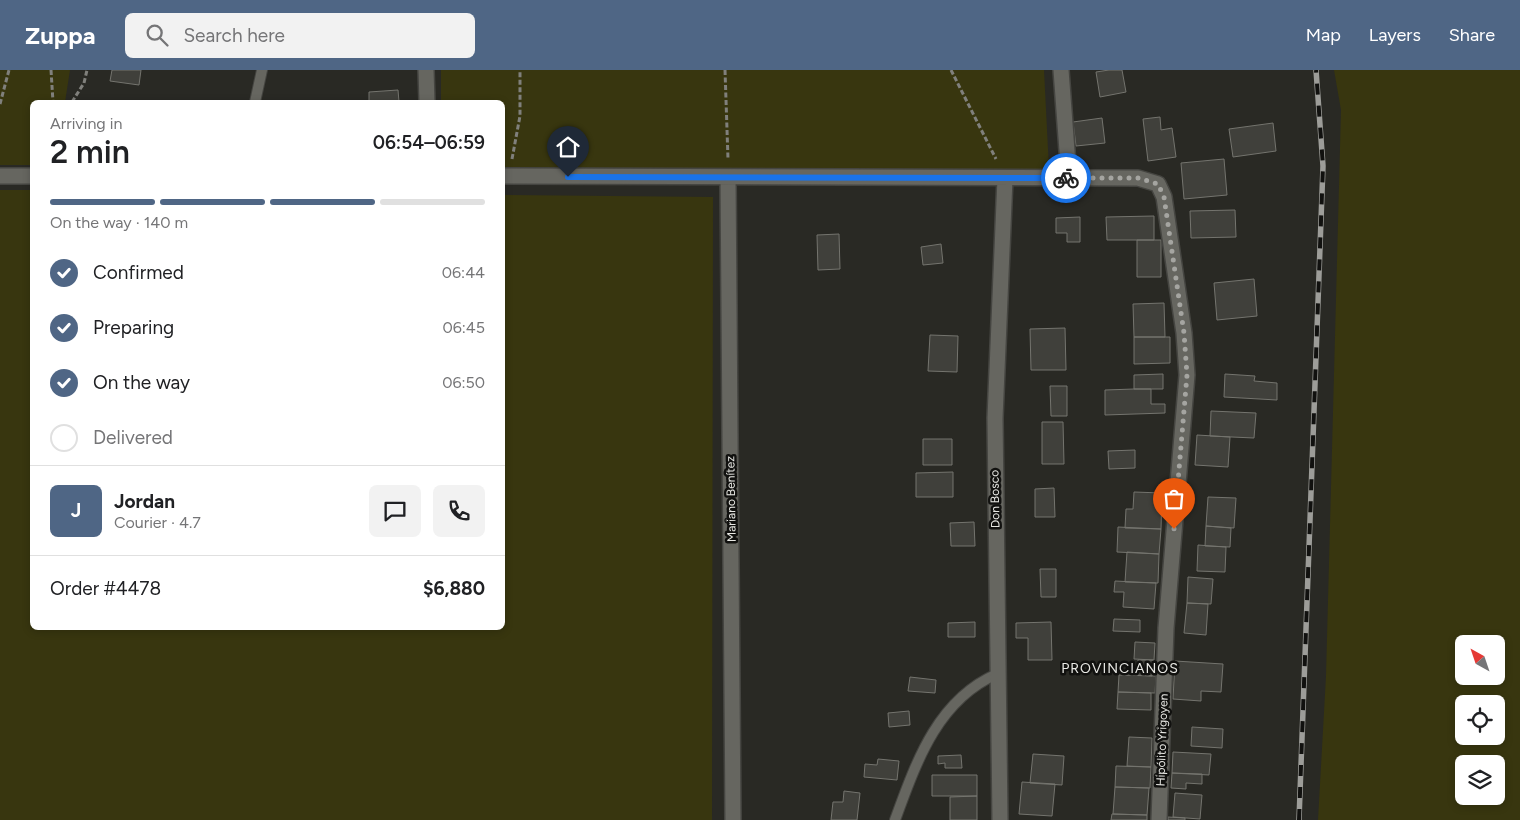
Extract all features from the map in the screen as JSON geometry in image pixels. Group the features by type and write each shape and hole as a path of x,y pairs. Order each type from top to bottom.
{"street":[{"path":"426,70 427,100"},
{"path":"506,176 1069,178 1061,70"},
{"path":"0,176 30,176"},
{"name":"Mariano Benítez","path":"728,177 733,820"},
{"name":"Don Bosco","path":"1000,820 995,418 1005,178"},
{"name":"Hipólito Yrigoyen","path":"1069,178 1138,178 1158,184 1166,207 1184,333 1187,375 1166,628 1159,820"}],"lane":[{"path":"256,100 262,70"},
{"path":"895,820 918,759 954,702 977,683 997,674"}],"path":[{"path":"0,104 8,70"},
{"path":"51,70 53,100"},
{"path":"73,100 84,83 87,70"},
{"path":"506,176 520,116 520,70"},
{"path":"725,70 729,125 728,177"},
{"path":"951,70 1005,178"}],"shaded area":[{"path":"0,70 70,70 65,100 30,100 30,165 0,165"},
{"path":"441,70 1044,70 1049,169 726,172 505,167 505,100 441,100"},
{"path":"1334,70 1520,70 1520,820 1318,820 1326,676 1341,110"},
{"path":"0,190 30,190 30,630 505,630 505,195 713,197 712,820 0,820"}],"building":[{"path":"112,70 141,70 139,85 110,81"},
{"path":"1122,70 1126,92 1100,97 1096,72"},
{"path":"398,90 399,100 369,100 369,92"},
{"path":"1160,117 1161,130 1172,128 1176,157 1148,161 1143,119"},
{"path":"1102,118 1105,143 1076,146 1073,122"},
{"path":"1273,123 1276,151 1233,157 1229,129"},
{"path":"1224,159 1227,195 1184,199 1181,163"},
{"path":"1235,210 1236,237 1191,238 1190,211"},
{"path":"1154,216 1154,240 1107,240 1106,217"},
{"path":"1080,217 1080,242 1067,242 1067,233 1056,233 1056,218"},
{"path":"839,234 840,269 818,270 817,235"},
{"path":"1137,240 1161,240 1161,277 1137,277"},
{"path":"941,244 943,263 923,265 921,247"},
{"path":"1254,279 1257,316 1217,320 1214,283"},
{"path":"1164,303 1165,337 1134,337 1133,304"},
{"path":"1065,328 1066,370 1031,370 1030,329"},
{"path":"930,335 958,336 957,372 928,371"},
{"path":"1134,337 1170,337 1170,363 1134,364"},
{"path":"1163,374 1163,389 1134,389 1134,375"},
{"path":"1225,374 1255,376 1254,381 1277,383 1277,400 1224,397"},
{"path":"1050,386 1067,386 1067,416 1051,416"},
{"path":"1151,389 1151,404 1165,404 1165,413 1105,415 1105,390"},
{"path":"1211,411 1256,413 1254,438 1210,436"},
{"path":"1042,422 1063,422 1064,464 1042,464"},
{"path":"1197,435 1230,437 1228,467 1195,465"},
{"path":"923,439 952,439 952,465 923,465"},
{"path":"1135,450 1135,468 1109,469 1108,451"},
{"path":"953,472 953,497 916,497 916,473"},
{"path":"1054,488 1055,517 1035,517 1035,489"},
{"path":"1134,492 1162,493 1161,529 1125,528 1126,509 1133,509"},
{"path":"1208,497 1236,498 1234,528 1206,526"},
{"path":"974,522 975,546 951,546 950,523"},
{"path":"1206,526 1231,528 1230,547 1205,546"},
{"path":"1118,527 1161,529 1159,554 1117,552"},
{"path":"1198,545 1226,547 1225,572 1197,571"},
{"path":"1127,552 1159,554 1158,583 1125,582"},
{"path":"1040,569 1056,569 1056,597 1041,597"},
{"path":"1188,577 1213,579 1211,604 1187,603"},
{"path":"1115,581 1156,583 1154,609 1123,607 1124,592 1114,592"},
{"path":"1187,603 1208,604 1206,635 1184,633"},
{"path":"1114,619 1140,620 1140,632 1113,631"},
{"path":"975,622 975,637 948,637 948,623"},
{"path":"1051,622 1052,660 1028,660 1028,638 1016,638 1016,623"},
{"path":"1135,642 1155,643 1154,660 1134,659"},
{"path":"1138,660 1153,660 1152,676 1137,675"},
{"path":"1175,661 1223,664 1221,692 1201,691 1201,701 1173,699"},
{"path":"1119,675 1156,676 1155,693 1118,692"},
{"path":"910,677 936,680 935,693 908,691"},
{"path":"1118,692 1151,693 1151,710 1117,709"},
{"path":"909,711 910,725 889,727 888,713"},
{"path":"1192,727 1223,729 1222,748 1191,746"},
{"path":"1129,737 1152,738 1151,767 1127,766"},
{"path":"1173,752 1211,754 1209,775 1172,773"},
{"path":"1033,754 1064,756 1062,785 1030,783"},
{"path":"961,755 962,768 945,768 945,763 938,764 938,756"},
{"path":"878,759 899,761 897,780 864,777 865,764 877,765"},
{"path":"1116,766 1151,767 1150,788 1115,787"},
{"path":"1172,773 1202,774 1202,784 1186,783 1186,789 1171,788"},
{"path":"932,775 977,775 977,796 932,796"},
{"path":"1022,782 1055,784 1052,816 1019,814"},
{"path":"1115,787 1149,788 1147,815 1113,814"},
{"path":"844,791 860,793 857,820 831,820 833,802 843,802"},
{"path":"1175,793 1202,795 1200,819 1173,817"},
{"path":"977,796 977,820 950,820 950,797"},
{"path":"1112,814 1147,815 1147,820 1111,820"},
{"path":"1168,817 1185,818 1185,820 1168,820"}],"railway":[{"path":"1299,820 1323,166 1316,70"}],"way so far":[{"path":"1066,178 1138,178 1158,184 1164,197 1184,333 1187,375 1174,529"}],"district":[{"name":"PROVINCIANOS","path":"1120,668"}],"route":[{"path":"568,177 1066,178"}]}
